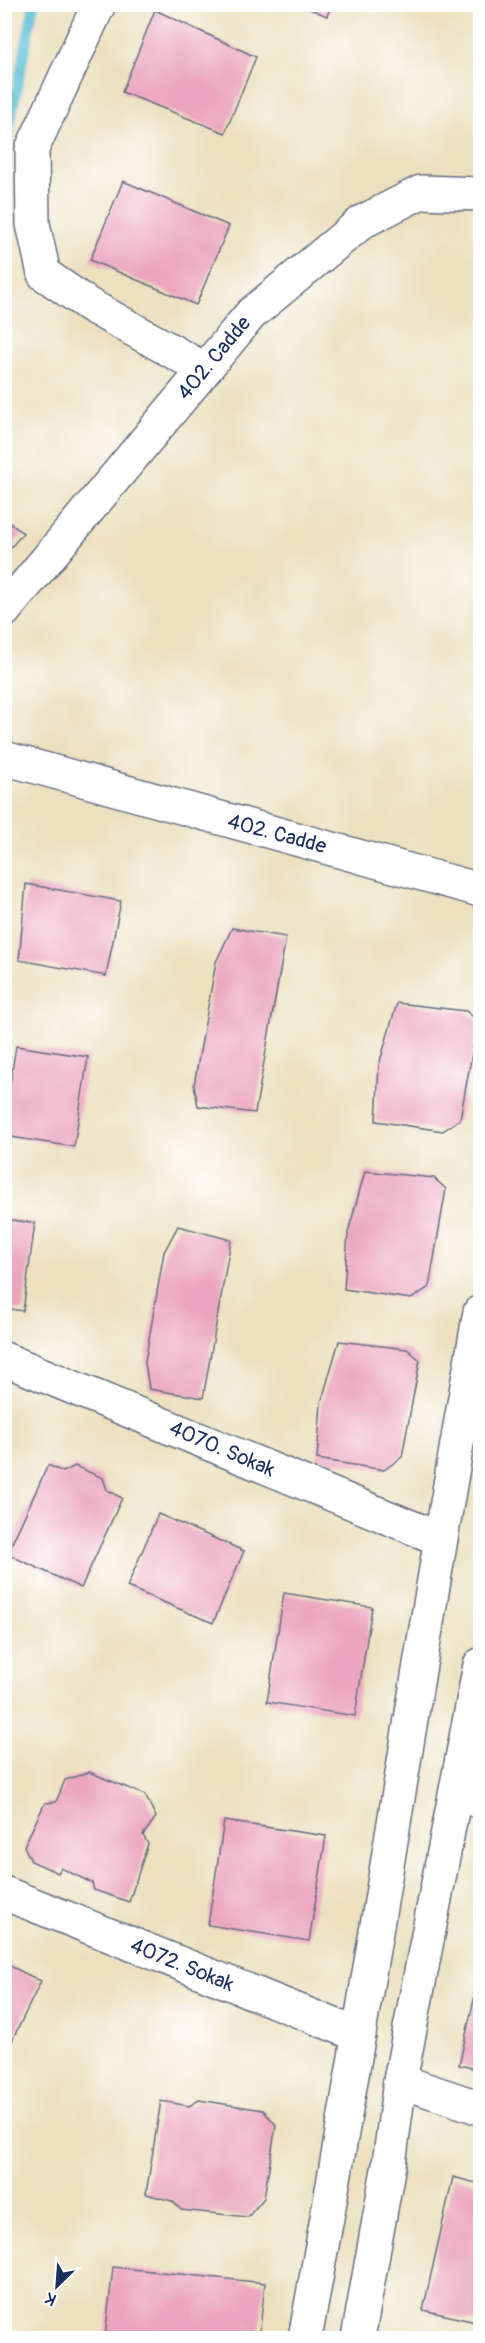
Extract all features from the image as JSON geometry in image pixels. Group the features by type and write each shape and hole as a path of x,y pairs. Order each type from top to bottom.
{"street":[{"path":"99,4 32,149 33,224 44,274 89,305 204,369"},
{"name":"402. Cadde","path":"4,611 251,314 362,222 421,192 480,194"},
{"name":"402. Cadde","path":"4,758 480,890"},
{"path":"305,2338 340,2151 440,1539 480,1312"},
{"name":"4070. Sokak","path":"4,1359 440,1539"},
{"path":"358,2338 389,2164 400,2081 468,1798 480,1665"},
{"name":"4072. Sokak","path":"4,1893 359,2035"},
{"path":"400,2081 480,2108"}],"building":[{"path":"298,4 332,4 327,16"},
{"path":"155,10 256,57 225,133 122,92"},
{"path":"123,181 229,226 196,305 90,260"},
{"path":"4,519 23,533 4,556"},
{"path":"26,884 121,901 106,976 19,960"},
{"path":"232,928 286,937 255,1113 198,1106 194,1085 216,962"},
{"path":"397,1003 466,1011 478,1021 460,1119 443,1131 376,1121 379,1065"},
{"path":"16,1046 88,1057 74,1147 5,1136 5,1116"},
{"path":"365,1171 434,1178 446,1189 429,1287 411,1299 344,1289 348,1233"},
{"path":"4,1219 35,1223 23,1311 4,1308"},
{"path":"178,1226 231,1240 203,1398 149,1389 145,1362 164,1252"},
{"path":"339,1341 407,1349 420,1360 402,1457 384,1470 317,1459 321,1403"},
{"path":"48,1465 63,1472 75,1466 103,1478 107,1490 122,1498 81,1588 7,1554"},
{"path":"158,1514 244,1551 213,1623 127,1587"},
{"path":"284,1593 372,1607 355,1716 267,1702"},
{"path":"89,1772 145,1795 156,1817 143,1835 148,1844 129,1902 94,1890 92,1883 61,1868 58,1873 31,1861 24,1846 45,1803 56,1802 65,1780"},
{"path":"224,1821 326,1836 309,1941 208,1925"},
{"path":"4,1963 41,1981 4,2057"},
{"path":"480,1974 480,2070 459,2065"},
{"path":"199,2100 263,2110 276,2125 264,2198 248,2217 181,2210 172,2201 146,2194 161,2101 189,2106"},
{"path":"453,2177 480,2184 480,2323 423,2310"},
{"path":"113,2267 265,2283 259,2338 105,2338"}],"waterway":[{"path":"4,154 34,4"}]}
